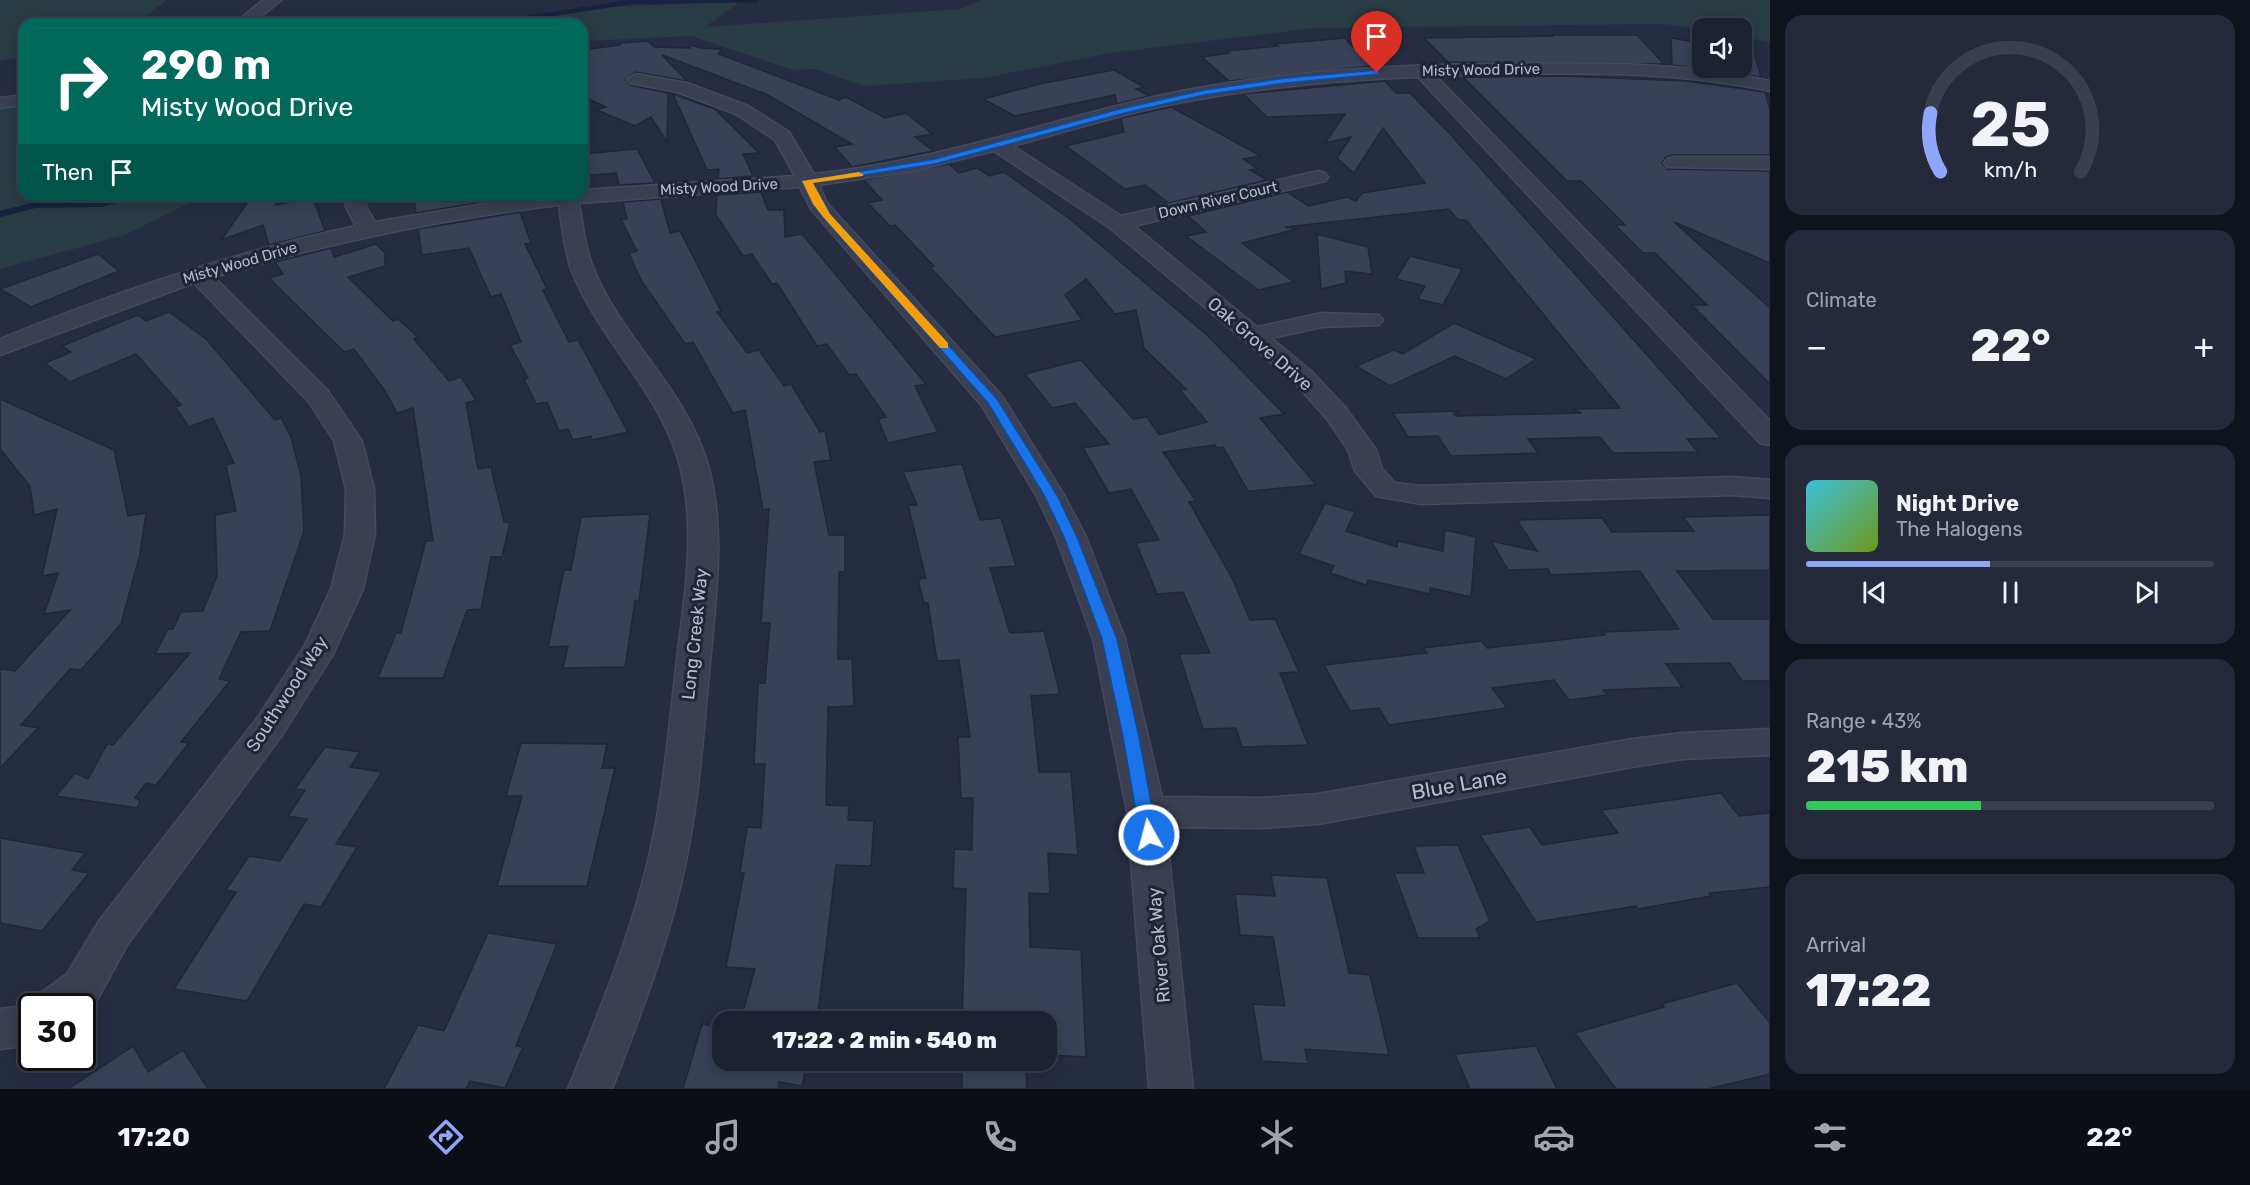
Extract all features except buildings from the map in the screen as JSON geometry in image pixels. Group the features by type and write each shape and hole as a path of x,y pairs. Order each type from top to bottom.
{"street":[{"path":"250,18 273,0"},
{"name":"Misty Wood Drive","path":"588,196 807,181 904,167 999,146 1123,111 1204,92 1296,79 1422,71 1653,68 1702,72 1770,86"},
{"path":"1422,71 1770,437"},
{"name":"River Oak Way","path":"636,79 681,87 758,119 782,136 818,204 993,402 1050,495 1071,537 1109,639 1146,812 1171,1089"},
{"path":"0,103 18,101"},
{"name":"Oak Grove Drive","path":"999,146 1118,224 1303,377 1336,413 1362,450 1369,471 1386,490 1421,495 1723,487 1770,489"},
{"path":"1674,162 1770,163"},
{"name":"Down River Court","path":"1118,224 1318,177"},
{"path":"356,201 368,229"},
{"name":"Misty Wood Drive","path":"0,348 91,311 198,274 368,229 539,201"},
{"name":"Long Creek Way","path":"569,201 576,247 584,272 599,301 670,407 692,457 704,517 702,578 679,790 665,866 641,957 590,1089"},
{"name":"Southwood Way","path":"74,993 82,987 113,933 270,726 320,648 347,589 360,534 360,489 348,441 319,397 198,274"},
{"path":"1252,335 1322,320 1371,320"},
{"name":"Blue Lane","path":"1146,812 1263,813 1318,809 1632,753 1683,746 1770,742"},
{"path":"0,1029 18,1027"}],"shaded area":[{"path":"0,0 167,0 144,18 18,18 18,58 0,60"},
{"path":"982,0 1770,0 1770,42 1752,39 1752,18 1692,18 1692,28 1664,24 1314,28 1110,53 984,78 864,86 815,69 793,70 691,36 588,41 588,18 537,18 592,7 740,2 705,27 959,9"},
{"path":"18,107 18,201 193,201 125,235 0,269 0,109"}],"waterway":[{"path":"527,18 630,2 756,0"},
{"path":"0,214 35,205 101,204 112,201"}],"slow traffic":[{"path":"859,175 807,181 818,204 827,216 944,346"}],"route":[{"path":"1149,835 1124,700 1109,639 1071,537 1050,495 993,402 827,216 818,204 807,181 870,173 935,161 1204,92 1286,80 1377,73"}]}
